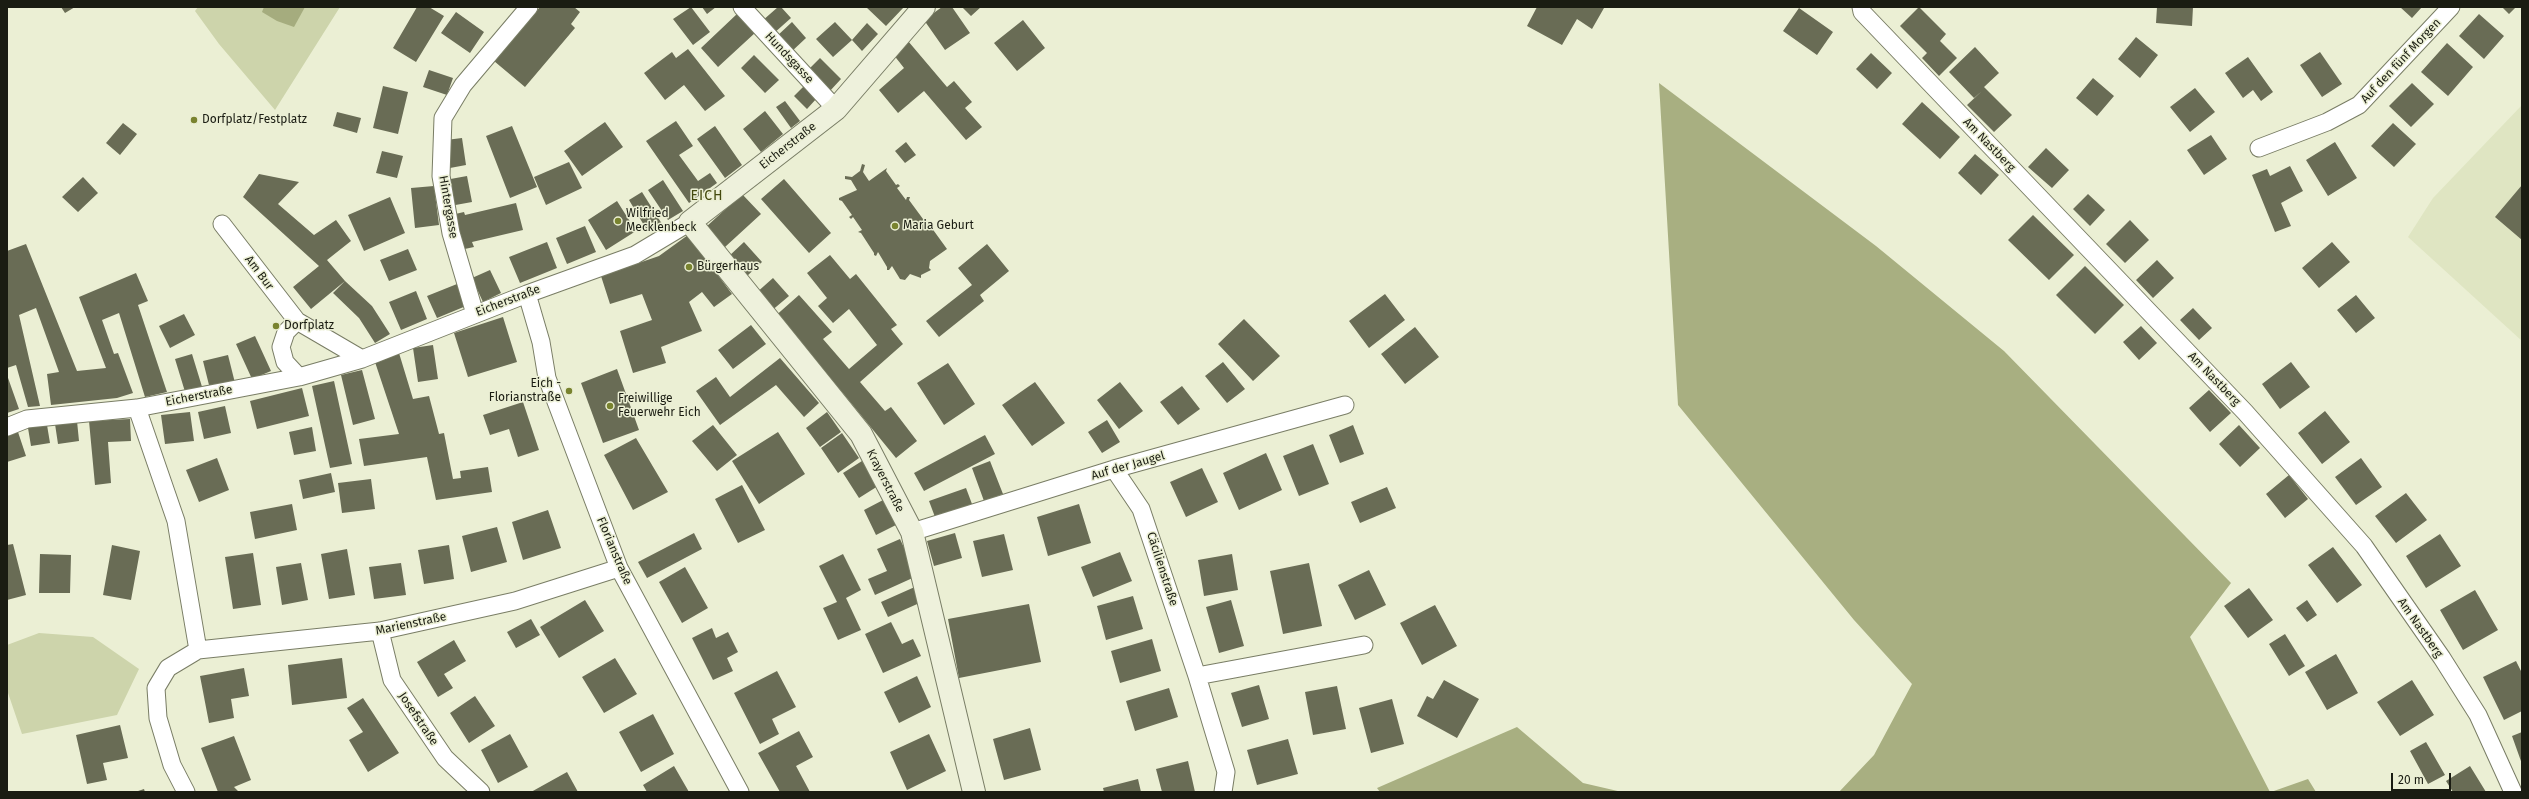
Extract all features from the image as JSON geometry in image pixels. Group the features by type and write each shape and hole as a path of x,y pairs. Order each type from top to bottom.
{"street":[{"name":"Hintergasse","path":"475,314 451,233 440,176 443,118 463,85 529,7"},
{"name":"Hundsgasse","path":"742,7 836,109"},
{"name":"Eicherstraße","path":"7,427 27,419 137,408 299,377 362,359 527,294 635,255 690,222 836,109 924,7"},
{"name":"Am Nastberg","path":"1861,7 1862,12 2245,412 2364,546 2442,658 2478,715 2513,792"},
{"name":"Auf den fünf Morgen","path":"2259,148 2327,122 2359,105 2451,7"},
{"name":"Krayerstraße","path":"690,222 861,434 912,532 974,792"},
{"name":"Am Bur","path":"222,224 296,321 362,359"},
{"name":"Florianstraße","path":"527,294 541,342 547,378 619,568 740,792"},
{"path":"296,321 286,332 281,347 285,362 299,377"},
{"name":"Auf der Jaugel","path":"912,532 1114,469 1345,405"},
{"path":"137,408 176,521 198,650"},
{"name":"Cäcilienstraße","path":"1114,469 1142,509 1197,676 1226,772 1223,792"},
{"name":"Marienstraße","path":"186,792 172,765 158,718 156,688 168,668 198,650 380,631 515,601 619,568"},
{"name":"Josefstraße","path":"380,631 392,680 445,758 481,792"},
{"path":"1197,676 1364,645"}],"shaded area":[{"path":"198,7 340,7 275,110 219,44 195,11"},
{"path":"264,7 305,7 294,27 277,21 262,12"},
{"path":"1659,83 1876,246 2004,351 2231,583 2190,637 2270,792 1839,792 1874,755 1912,684 1854,620 1678,405"},
{"path":"2522,105 2522,341 2408,237 2433,198"},
{"path":"39,633 93,637 139,669 117,715 22,734 7,690 7,645"},
{"path":"1517,727 1583,783 1622,792 1380,792 1377,788"},
{"path":"2308,779 2316,792 2271,792"}],"building":[{"path":"61,7 75,7 65,13"},
{"path":"417,7 429,7 444,16 416,62 393,48"},
{"path":"540,7 574,7 580,12 571,24 575,28 525,87 494,61"},
{"path":"691,7 710,32 693,45 673,19"},
{"path":"702,7 716,7 707,14"},
{"path":"778,7 781,7 791,18 773,34 762,21"},
{"path":"866,7 904,7 886,26"},
{"path":"942,7 952,7 970,33 945,50 924,20"},
{"path":"962,7 981,7 971,16"},
{"path":"1537,7 1604,8 1592,29 1577,19 1562,45 1527,26"},
{"path":"1919,7 1946,34 1940,41 1957,58 1939,76 1922,58 1927,53 1900,26"},
{"path":"2157,7 2193,7 2192,26 2156,23"},
{"path":"2400,7 2422,7 2412,18"},
{"path":"2502,7 2516,7 2509,14"},
{"path":"1799,8 1833,32 1817,55 1783,31"},
{"path":"456,12 484,32 470,53 441,33"},
{"path":"738,13 756,32 718,67 701,48"},
{"path":"2479,14 2504,36 2484,59 2459,36"},
{"path":"1023,20 1045,48 1017,71 994,43"},
{"path":"792,22 806,38 790,53 776,37"},
{"path":"835,22 852,40 833,57 816,39"},
{"path":"867,23 878,34 862,51 852,40"},
{"path":"2136,37 2158,55 2140,78 2118,59"},
{"path":"908,41 947,87 954,81 972,102 965,108 982,127 966,140 924,91 898,113 879,90 904,68 893,54"},
{"path":"2447,43 2473,67 2448,96 2421,72"},
{"path":"1975,47 1999,73 1984,87 2012,115 1994,132 1967,105 1982,91 1974,98 1949,72"},
{"path":"688,49 725,96 705,111 684,85 665,100 644,73 672,52 676,58"},
{"path":"2320,52 2342,84 2322,97 2300,65"},
{"path":"1871,53 1892,73 1877,89 1856,69"},
{"path":"754,55 779,80 765,93 741,68"},
{"path":"2248,57 2273,92 2261,101 2253,90 2243,98 2225,73"},
{"path":"820,58 841,79 829,92 807,71"},
{"path":"429,70 453,78 447,95 423,87"},
{"path":"2093,78 2114,96 2097,116 2076,98"},
{"path":"2412,83 2434,104 2411,127 2389,106"},
{"path":"383,86 408,92 398,134 373,128"},
{"path":"804,86 817,98 807,109 794,96"},
{"path":"2195,88 2215,112 2190,132 2170,107"},
{"path":"785,101 800,121 791,128 776,107"},
{"path":"1922,102 1960,137 1940,159 1902,124"},
{"path":"765,111 783,134 761,152 743,129"},
{"path":"337,112 361,118 357,133 333,126"},
{"path":"676,121 693,146 679,155 698,181 710,173 717,183 689,203 646,141"},
{"path":"605,122 623,147 582,176 564,151"},
{"path":"123,123 137,134 120,155 106,143"},
{"path":"2393,123 2416,144 2394,167 2371,146"},
{"path":"512,126 537,187 510,198 486,136"},
{"path":"715,126 742,165 725,178 697,139"},
{"path":"2211,135 2227,159 2204,175 2187,150"},
{"path":"462,138 466,165 450,168 446,140"},
{"path":"906,142 916,155 905,163 895,151"},
{"path":"2335,142 2357,178 2328,196 2306,160"},
{"path":"2046,148 2069,170 2052,188 2028,167"},
{"path":"382,151 403,156 397,178 376,173"},
{"path":"1975,154 1999,175 1981,195 1958,173"},
{"path":"569,162 582,188 546,205 534,177"},
{"name":"Maria Geburt","path":"862,164 865,165 863,172 869,181 887,168 886,171 896,185 898,184 900,186 897,188 906,200 907,197 910,197 909,200 947,249 930,261 929,268 931,270 921,275 921,278 910,274 905,280 900,279 892,266 889,270 887,270 887,267 878,252 876,256 874,255 861,233 858,232 862,230 853,217 851,219 849,217 852,215 842,201 839,200 839,198 857,190 851,180 845,179 845,176 852,177 860,171"},
{"path":"2290,166 2303,191 2281,203 2291,226 2275,232 2252,175 2267,169 2270,176"},
{"path":"259,174 299,182 278,204 314,235 336,220 351,241 327,260 345,281 311,309 293,287 319,266 243,197"},
{"path":"467,176 472,202 450,206 445,180"},
{"path":"83,177 98,193 78,212 62,197"},
{"path":"784,179 831,233 809,253 761,199"},
{"path":"663,180 683,211 668,220 648,190"},
{"path":"2522,185 2522,240 2495,217"},
{"path":"434,186 439,225 415,228 411,188"},
{"path":"642,192 662,224 648,232 629,200"},
{"path":"742,194 761,214 725,247 706,227"},
{"path":"2088,194 2105,210 2090,226 2073,209"},
{"path":"390,197 405,233 364,251 348,215"},
{"path":"617,201 636,231 606,250 588,220"},
{"path":"516,203 523,230 472,242 474,247 460,250 451,215 464,212 465,215"},
{"path":"2033,215 2074,255 2049,280 2008,240"},
{"path":"2130,220 2149,240 2125,263 2106,244"},
{"path":"585,226 596,252 567,264 556,238"},
{"path":"688,235 732,294 714,307 702,292 689,302 702,331 661,347 666,363 633,373 620,331 652,320 642,294 610,304 601,276 659,256"},
{"path":"547,242 557,268 520,283 509,257"},
{"path":"744,242 762,262 746,277 728,257"},
{"path":"2332,242 2350,262 2319,288 2302,268"},
{"path":"26,244 77,371 106,368 79,297 136,273 148,301 138,305 167,392 145,397 119,313 102,320 114,354 118,353 133,393 117,398 51,405 47,374 59,372 36,308 19,315 40,406 28,407 16,365 7,368 7,251"},
{"path":"987,244 1009,271 980,295 984,301 939,337 926,321 972,285 958,268"},
{"path":"408,249 417,270 389,281 380,260"},
{"path":"830,255 850,279 856,274 897,325 891,329 903,344 860,382 885,411 891,407 917,441 896,458 842,392 773,318 799,295 832,332 823,339 849,369 877,345 849,309 833,323 818,306 827,298 807,273"},
{"path":"2157,260 2174,278 2153,298 2136,280"},
{"path":"2085,266 2124,305 2095,334 2056,295"},
{"path":"490,270 501,293 483,302 472,278"},
{"path":"773,278 789,296 770,312 755,294"},
{"path":"345,281 372,306 390,334 375,343 359,318 333,293"},
{"path":"457,284 466,306 437,318 427,296"},
{"path":"416,291 427,319 401,330 389,302"},
{"path":"1385,294 1405,320 1369,348 1349,321"},
{"path":"2356,295 2375,318 2356,333 2337,310"},
{"path":"2193,308 2212,328 2199,340 2180,320"},
{"path":"184,314 195,335 170,348 159,326"},
{"path":"503,317 517,362 468,377 454,333"},
{"path":"1244,319 1280,356 1253,381 1218,344"},
{"path":"751,325 766,344 733,369 718,350"},
{"path":"2141,326 2157,343 2139,360 2123,342"},
{"path":"1415,327 1439,357 1405,384 1381,354"},
{"path":"255,336 271,371 252,379 236,344"},
{"path":"433,345 438,379 418,382 413,348"},
{"path":"399,353 413,399 429,396 439,434 444,433 453,479 461,478 460,471 488,467 492,492 436,500 427,457 364,466 359,439 399,434 375,362"},
{"path":"192,354 203,390 186,395 175,359"},
{"path":"228,355 235,383 210,389 203,361"},
{"path":"780,358 819,403 804,417 776,385 720,425 696,391 716,377 730,397"},
{"path":"1223,362 1245,389 1227,403 1205,376"},
{"path":"2291,362 2310,387 2280,409 2262,384"},
{"path":"948,363 975,404 944,425 917,383"},
{"name":"Freiwillige Feuerwehr Eich","path":"617,369 639,430 603,443 581,383"},
{"path":"362,370 375,419 353,425 341,375"},
{"path":"7,375 19,409 7,413"},
{"path":"334,381 352,464 330,468 312,386"},
{"path":"1035,382 1065,423 1032,446 1002,405"},
{"path":"1120,382 1143,411 1119,429 1097,400"},
{"path":"1182,386 1200,409 1178,425 1160,402"},
{"path":"302,388 309,416 257,429 250,401"},
{"path":"2209,390 2231,413 2210,432 2189,408"},
{"path":"523,402 539,450 518,457 509,429 490,435 483,415"},
{"path":"225,406 231,433 204,439 198,412"},
{"path":"2325,411 2350,442 2322,464 2298,433"},
{"path":"190,412 194,441 165,444 161,415"},
{"path":"827,412 841,432 820,447 806,428"},
{"path":"130,419 131,441 108,442 111,483 95,485 89,421"},
{"path":"1107,420 1120,442 1102,453 1088,432"},
{"path":"77,421 79,441 58,444 55,424"},
{"path":"47,425 50,443 31,446 28,428"},
{"path":"713,425 737,455 717,471 692,441"},
{"path":"1353,425 1364,454 1340,463 1329,435"},
{"path":"2239,425 2260,448 2240,467 2219,444"},
{"path":"312,427 316,451 294,455 289,432"},
{"path":"18,432 26,456 7,462 7,436"},
{"path":"778,432 805,474 759,504 732,461"},
{"path":"842,433 859,458 838,473 821,448"},
{"path":"985,435 995,454 924,491 914,473"},
{"path":"636,438 668,492 633,510 604,455"},
{"path":"1313,444 1329,484 1299,496 1283,456"},
{"path":"1266,453 1282,490 1239,510 1223,473"},
{"path":"217,458 229,490 199,502 186,470"},
{"path":"2361,458 2382,487 2356,505 2335,477"},
{"path":"862,461 878,486 859,498 843,473"},
{"path":"990,461 1003,494 984,501 972,468"},
{"path":"1202,468 1218,502 1186,517 1170,482"},
{"path":"331,473 335,492 303,499 299,480"},
{"path":"2289,475 2308,499 2285,518 2266,494"},
{"path":"371,479 375,509 342,513 338,483"},
{"path":"742,485 765,530 738,543 715,499"},
{"path":"1387,487 1396,508 1360,523 1351,502"},
{"path":"966,488 972,504 935,517 929,501"},
{"path":"2406,493 2427,520 2396,543 2375,516"},
{"path":"885,499 898,524 876,535 864,510"},
{"path":"292,504 297,530 255,539 250,512"},
{"path":"1079,504 1091,543 1048,556 1037,517"},
{"path":"548,510 561,548 523,560 512,522"},
{"path":"497,527 507,562 471,572 462,536"},
{"path":"694,533 702,549 647,578 638,562"},
{"path":"955,533 962,558 934,566 927,541"},
{"path":"1004,534 1013,570 982,577 973,541"},
{"path":"2440,534 2461,566 2426,588 2406,556"},
{"path":"900,539 917,576 875,595 868,579 887,571 877,549"},
{"path":"13,544 26,595 7,600 7,545"},
{"path":"112,545 140,551 131,600 103,595"},
{"path":"449,545 454,579 424,584 418,550"},
{"path":"2333,547 2362,585 2337,603 2308,565"},
{"path":"347,549 355,595 329,599 321,554"},
{"path":"1120,552 1132,581 1093,597 1081,567"},
{"path":"253,553 261,605 233,609 225,557"},
{"path":"40,554 71,555 70,593 39,593"},
{"path":"843,554 861,590 846,598 861,630 838,640 823,608 837,602 819,566"},
{"path":"1232,554 1238,590 1204,596 1198,560"},
{"path":"301,563 308,600 282,605 276,567"},
{"path":"401,563 406,595 374,599 369,567"},
{"path":"1309,563 1322,626 1283,634 1270,571"},
{"path":"685,567 708,608 682,623 659,582"},
{"path":"1369,570 1386,605 1355,620 1338,585"},
{"path":"917,586 924,601 888,617 881,602"},
{"path":"2249,588 2273,620 2248,638 2224,606"},
{"path":"2475,590 2498,630 2463,650 2440,610"},
{"path":"1133,596 1143,629 1106,640 1097,606"},
{"path":"585,600 604,631 559,658 540,627"},
{"path":"1231,600 1244,646 1219,653 1206,607"},
{"path":"2307,600 2317,615 2307,622 2296,608"},
{"path":"1029,604 1041,662 959,678 948,619"},
{"path":"1435,605 1457,646 1422,665 1400,623"},
{"path":"531,619 540,635 516,648 507,632"},
{"path":"891,622 902,644 913,639 921,656 883,673 865,634"},
{"path":"712,628 716,638 728,632 738,652 727,658 733,671 713,680 692,638"},
{"path":"2285,634 2305,666 2289,676 2269,644"},
{"path":"1152,639 1161,671 1120,683 1111,651"},
{"path":"454,640 466,661 444,674 453,688 438,697 417,662"},
{"path":"2336,654 2358,693 2327,710 2305,672"},
{"path":"342,658 347,698 292,705 288,665"},
{"path":"615,658 637,694 604,713 582,677"},
{"path":"2516,661 2522,673 2522,711 2504,720 2483,677"},
{"path":"244,668 249,696 231,699 234,718 209,723 200,676"},
{"path":"777,671 796,707 772,719 779,734 760,744 734,693"},
{"path":"917,676 931,707 899,723 884,692"},
{"path":"1444,680 1479,699 1457,738 1417,716 1427,696 1433,699"},
{"path":"2412,680 2434,715 2400,736 2377,702"},
{"path":"1259,685 1269,719 1242,727 1231,693"},
{"path":"1337,686 1346,729 1313,735 1305,692"},
{"path":"1169,688 1178,717 1135,731 1126,701"},
{"path":"475,696 495,726 469,743 450,713"},
{"path":"363,698 399,753 368,772 349,740 363,732 347,708"},
{"path":"1392,699 1404,744 1371,753 1359,708"},
{"path":"653,714 674,754 641,772 619,732"},
{"path":"120,725 128,758 103,763 107,780 87,784 76,735"},
{"path":"1030,728 1041,770 1004,780 993,739"},
{"path":"799,731 813,757 796,766 810,792 780,792 758,753"},
{"path":"2522,732 2522,764 2512,736"},
{"path":"510,734 528,767 498,783 481,750"},
{"path":"929,734 946,771 907,790 890,752"},
{"path":"234,736 251,780 234,787 239,792 218,792 201,748"},
{"path":"1288,739 1298,774 1257,785 1247,750"},
{"path":"2426,742 2445,775 2428,784 2410,751"},
{"path":"1188,761 1195,792 1162,792 1156,769"},
{"path":"674,766 689,792 647,792 643,785"},
{"path":"2470,766 2486,792 2453,792 2446,781"},
{"path":"567,772 578,792 531,792"},
{"path":"1138,779 1141,792 1104,792 1103,788"},
{"path":"144,789 145,792 135,792"}],"place":[{"name":"Dorfplatz/Festplatz","path":"194,120"},
{"name":"Wilfried Mecklenbeck","path":"618,221"},
{"name":"Maria Geburt","path":"895,226"},
{"name":"Bürgerhaus","path":"689,267"},
{"name":"Dorfplatz","path":"276,326"},
{"name":"Eich - Florianstraße","path":"569,391"},
{"name":"Freiwillige Feuerwehr Eich","path":"610,406"}],"district":[{"name":"EICH","path":"707,196"}]}
